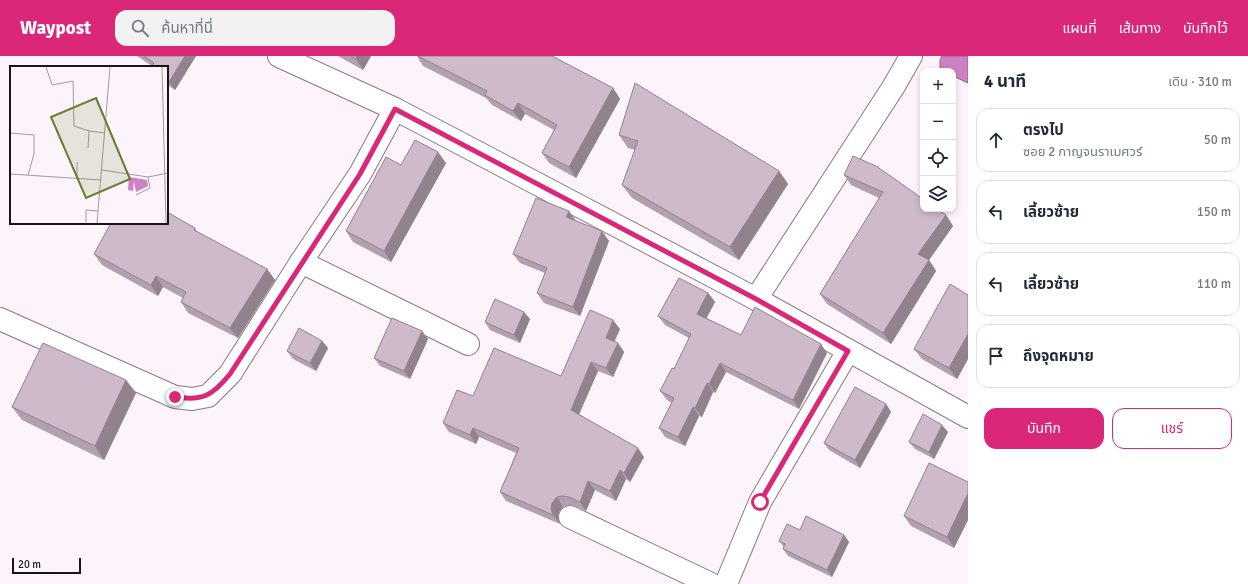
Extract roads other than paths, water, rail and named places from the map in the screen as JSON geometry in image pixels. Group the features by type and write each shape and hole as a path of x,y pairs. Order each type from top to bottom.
{"street":[{"path":"278,56 395,109 756,299 968,417"},
{"path":"756,299 894,86 911,56"},
{"path":"0,319 175,397 192,399 208,396 230,374 301,262 360,174 395,109"},
{"path":"301,262 468,344"},
{"path":"726,584 760,502 848,351"},
{"path":"570,517 711,584"}]}
